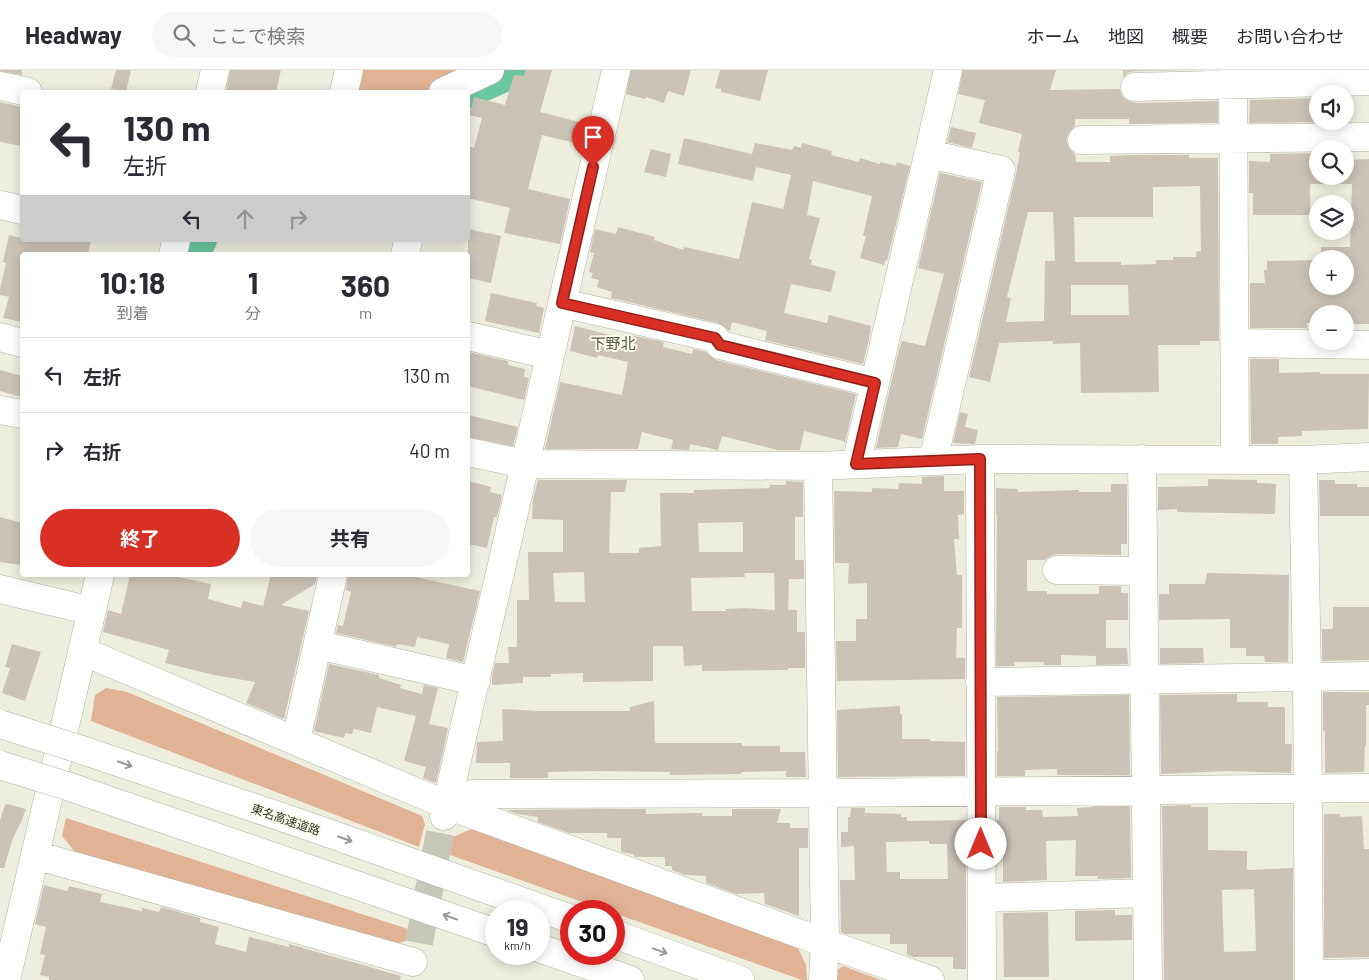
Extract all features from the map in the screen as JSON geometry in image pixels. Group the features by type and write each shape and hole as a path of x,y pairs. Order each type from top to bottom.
{"main road":[{"path":"210,90 215,70"},
{"path":"344,90 349,70"},
{"path":"447,90 490,70"},
{"path":"445,814 616,70"},
{"path":"856,464 948,70"},
{"path":"1135,87 1233,78 1369,81"},
{"path":"1233,78 1235,460"},
{"path":"0,86 20,90"},
{"path":"1082,140 1369,138"},
{"path":"928,154 1001,170 932,461"},
{"path":"0,205 20,210"},
{"path":"562,303 715,338 720,345 875,383"},
{"path":"470,336 550,355"},
{"path":"0,337 20,342"},
{"path":"1235,343 1369,345"},
{"path":"0,410 20,414"},
{"path":"470,452 525,464 818,466 980,459 1303,460 1369,457"},
{"path":"980,459 982,980"},
{"path":"1142,459 1148,980"},
{"path":"1303,460 1309,977 1369,973"},
{"path":"818,466 825,943 823,980"},
{"path":"1057,570 1143,571"},
{"path":"6,980 100,577"},
{"path":"296,740 333,577"},
{"path":"0,590 92,611"},
{"path":"318,644 476,681"},
{"path":"82,651 296,740 445,814 930,980"},
{"path":"980,682 1369,676"},
{"name":"東名高速道路","path":"0,724 79,748 560,915"},
{"path":"0,765 66,792 366,888 485,930"},
{"path":"0,779 66,792"},
{"path":"445,814 472,794 1369,788"},
{"path":"35,855 414,961"},
{"path":"982,898 1147,893"},
{"path":"625,938 740,980"},
{"path":"550,952 630,980"}],"shaded area":[{"path":"358,70 472,70 429,90 353,90"},
{"path":"106,688 127,692 422,816 425,824 419,847 91,721 95,695"},
{"path":"66,818 411,930 406,941 394,944 75,852 62,836"},
{"path":"474,828 798,948 806,965 807,980 802,980 625,917 625,900 577,900 450,855 453,837"},
{"path":"843,966 881,980 831,980 832,974"}],"building":[{"path":"22,70 22,75 0,71"},
{"path":"116,70 131,70 126,90 111,89"},
{"path":"230,70 281,70 276,90 226,90"},
{"path":"525,70 552,70 540,112 579,122 575,143 542,135 528,189 570,199 560,244 504,233 510,208 470,198 470,147 474,148 482,118 470,115 474,97 505,105 514,75 524,76"},
{"path":"631,70 691,70 684,96 668,91 664,103 646,97 645,99 626,94"},
{"path":"720,70 768,70 760,101 721,92 721,89 715,88"},
{"path":"963,70 1056,70 1050,90 1120,89 1122,96 1135,103 1218,101 1218,123 1129,124 1129,119 1075,119 1075,126 1069,132 1066,140 1069,148 1075,154 1076,162 1110,162 1110,156 1129,155 1189,155 1189,158 1218,158 1219,341 1200,341 1200,345 1158,345 1159,392 1081,393 1080,343 1053,344 1053,341 999,343 990,382 969,377 1016,174 1022,134 979,123 985,100 958,94","holes":["1200,186 1201,251 1196,252 1196,257 1173,257 1173,260 1156,260 1156,264 1121,265 1121,262 1075,262 1074,217 1153,217 1153,187","1028,212 1053,212 1055,261 1045,261 1044,321 1006,322 1011,298 1007,297","1071,285 1128,285 1129,315 1071,315"]},
{"path":"1123,70 1188,70 1135,71 1127,73 1123,78"},
{"path":"1309,98 1309,122 1249,123 1250,100"},
{"path":"0,102 20,107 20,146 0,142"},
{"path":"951,127 976,133 972,148 947,142"},
{"path":"684,138 752,154 755,143 792,150 794,146 801,148 802,143 832,151 831,155 859,162 860,158 880,164 880,162 896,166 897,162 910,166 887,261 885,260 884,265 860,258 866,236 863,236 872,196 813,181 807,215 820,218 809,259 812,260 811,265 836,271 831,292 791,284 784,313 827,323 829,315 871,326 863,364 765,340 767,331 732,322 730,331 718,323 611,298 612,292 597,287 599,280 591,278 593,273 589,272 594,253 590,252 595,229 616,234 618,227 655,237 654,240 683,250 684,247 739,259 752,202 783,209 791,175 756,167 753,181 678,164"},
{"path":"651,149 671,154 666,177 644,172"},
{"path":"1309,153 1309,215 1253,215 1253,193 1249,193 1249,161 1270,162 1270,154"},
{"path":"1369,159 1369,324 1354,324 1354,305 1309,305 1309,323 1307,323 1307,328 1250,328 1250,283 1265,283 1264,270 1267,270 1267,261 1309,260 1309,295 1354,295 1354,250 1321,250 1321,247 1350,247 1350,240 1354,240 1354,195 1352,195 1352,185 1354,185 1354,160"},
{"path":"940,173 982,182 922,439 901,434 898,447 876,448 902,341 925,346 944,274 918,268"},
{"path":"470,229 501,236 491,283 470,278 470,252 468,252"},
{"path":"9,235 20,238 20,242 91,242 89,252 20,252 20,322 3,318 9,297 0,295 6,263 3,262"},
{"path":"491,293 537,303 536,306 544,308 539,333 485,321"},
{"path":"575,326 629,340 630,335 664,342 663,347 692,354 693,349 706,352 716,360 856,394 845,443 804,431 800,450 778,450 722,436 718,450 690,444 689,450 671,449 673,440 642,432 638,449 545,449 560,382 622,395 628,362 598,355 597,358 570,351"},
{"path":"470,352 508,361 508,365 525,369 524,377 529,378 524,400 470,386"},
{"path":"1250,359 1279,359 1279,373 1369,374 1368,429 1302,431 1302,436 1278,437 1278,444 1251,444"},
{"path":"0,370 20,375 20,396 0,391"},
{"path":"960,412 968,414 965,427 978,430 975,444 953,443"},
{"path":"470,415 518,427 513,446 470,437"},
{"path":"944,476 944,491 964,491 964,514 958,515 959,539 954,539 957,575 962,575 962,628 957,628 956,658 965,658 965,679 837,681 836,641 856,641 856,619 867,619 867,583 848,584 849,563 835,563 834,491 872,492 872,488 898,489 899,483 922,484 922,477"},
{"path":"1208,479 1257,480 1257,483 1276,484 1275,514 1177,512 1177,509 1158,510 1158,487 1208,486"},
{"path":"538,480 627,480 625,492 611,492 609,553 639,553 639,548 661,546 660,493 694,493 694,490 769,488 770,485 786,485 786,481 803,482 803,517 795,517 795,560 804,560 804,579 789,579 788,610 797,610 797,632 805,632 805,668 788,668 788,670 702,671 702,665 684,666 683,646 653,646 653,681 583,682 583,673 551,674 551,677 523,677 523,683 492,685 495,663 509,663 508,647 517,647 517,600 529,600 528,552 563,552 563,520 532,519 533,499","holes":["743,522 743,552 699,552 698,523","584,572 585,602 555,602 553,573","744,573 774,573 775,610 745,608 726,609 726,611 692,611 691,578 745,577"]},
{"path":"1319,480 1335,480 1335,484 1357,484 1357,487 1369,487 1369,516 1320,516"},
{"path":"470,482 491,487 490,492 502,495 497,517 494,517 487,548 470,544"},
{"path":"1111,484 1127,484 1127,544 1121,544 1121,555 1057,554 1045,560 1027,560 1027,591 1047,591 1047,594 1099,594 1099,586 1121,586 1121,593 1128,593 1128,620 1106,620 1106,648 1127,648 1128,664 1096,665 1096,656 1061,655 1061,665 1044,665 1044,662 1014,662 1015,666 996,666 996,488 1018,489 1018,492 1079,490 1079,492 1111,492"},
{"path":"0,517 20,522 20,565 0,562"},
{"path":"1207,573 1289,575 1288,662 1265,662 1264,656 1246,656 1246,648 1230,648 1230,619 1159,620 1159,594 1169,594 1169,584 1205,584"},
{"path":"130,577 178,577 211,584 208,599 241,608 243,601 263,606 270,577 317,577 315,584 281,605 309,611 284,719 246,703 255,682 214,675 165,663 169,650 103,632 108,610 121,614"},
{"path":"348,577 416,577 480,591 463,662 446,658 449,644 417,637 415,647 397,644 396,647 336,633 338,625 343,626 351,592 346,590"},
{"path":"1333,607 1369,607 1369,660 1322,661 1322,629 1333,629"},
{"path":"12,644 41,652 25,701 2,693 10,668 5,667"},
{"path":"1160,648 1203,648 1204,663 1160,664"},
{"path":"329,664 379,675 379,678 401,685 400,688 422,694 424,685 438,688 429,724 448,728 436,783 423,778 426,767 404,761 416,716 377,707 371,733 354,729 352,734 345,733 344,738 314,731"},
{"path":"1323,692 1369,692 1369,705 1366,705 1364,772 1325,773"},
{"path":"1237,694 1237,702 1268,702 1268,707 1285,707 1285,744 1292,744 1291,773 1229,771 1161,774 1160,695"},
{"path":"1129,695 1130,775 1057,775 1057,769 1025,770 1025,776 997,776 997,697"},
{"path":"654,701 655,743 742,743 742,746 780,746 780,752 805,752 806,777 786,777 786,771 670,775 670,772 594,771 548,772 548,778 510,778 510,763 476,763 477,742 503,741 502,709 630,711 630,707"},
{"path":"900,706 900,714 902,714 902,739 965,742 965,776 838,777 837,710"},
{"path":"7,804 26,809 13,838 4,868 0,868 0,820"},
{"path":"1191,805 1191,807 1208,807 1208,850 1247,851 1247,870 1293,868 1293,980 1164,980 1162,806","holes":["1254,889 1256,951 1224,952 1222,890"]},
{"path":"1130,806 1131,878 1097,879 1098,876 1075,876 1076,840 1046,841 1047,880 1003,882 1003,842 997,842 999,807 1026,807 1026,810 1042,810 1043,817 1078,816 1077,808"},
{"path":"851,808 865,808 865,813 901,814 901,817 907,817 907,821 966,820 966,969 953,969 953,957 913,957 907,955 907,944 890,944 890,934 845,934 841,932 840,880 855,880 854,846 841,847 841,832 848,832 848,817 850,817","holes":["929,841 929,844 947,844 948,879 900,879 900,872 887,872 886,842"]},
{"path":"646,809 646,814 702,813 702,816 732,816 732,809 781,809 777,823 790,823 790,828 808,828 808,848 799,848 799,916 765,904 764,893 736,894 706,883 706,876 685,875 672,870 672,866 665,866 665,857 635,857 633,854 621,852 621,838 607,838 607,833 569,833 538,822 538,817 509,811"},
{"path":"1324,814 1340,814 1340,817 1362,816 1364,849 1369,849 1369,957 1324,958"},
{"path":"44,885 67,891 69,886 102,894 100,902 142,911 142,908 159,912 161,907 200,918 200,922 219,927 215,944 246,952 249,937 289,947 289,944 401,976 400,980 49,980 49,977 40,975 45,955 40,954 46,927 35,924"},
{"path":"1115,910 1115,915 1132,915 1132,940 1075,941 1075,911"},
{"path":"1048,912 1049,977 1004,977 1003,913"}],"waterway":[{"path":"470,90 515,70"},
{"path":"194,252 199,242"}],"tunnel":[{"path":"419,943 442,822"}],"district":[{"name":"下野北","path":"613,343"}],"route":[{"path":"593,167 562,303 715,338 720,345 875,383 856,464 980,459 981,844"}]}
